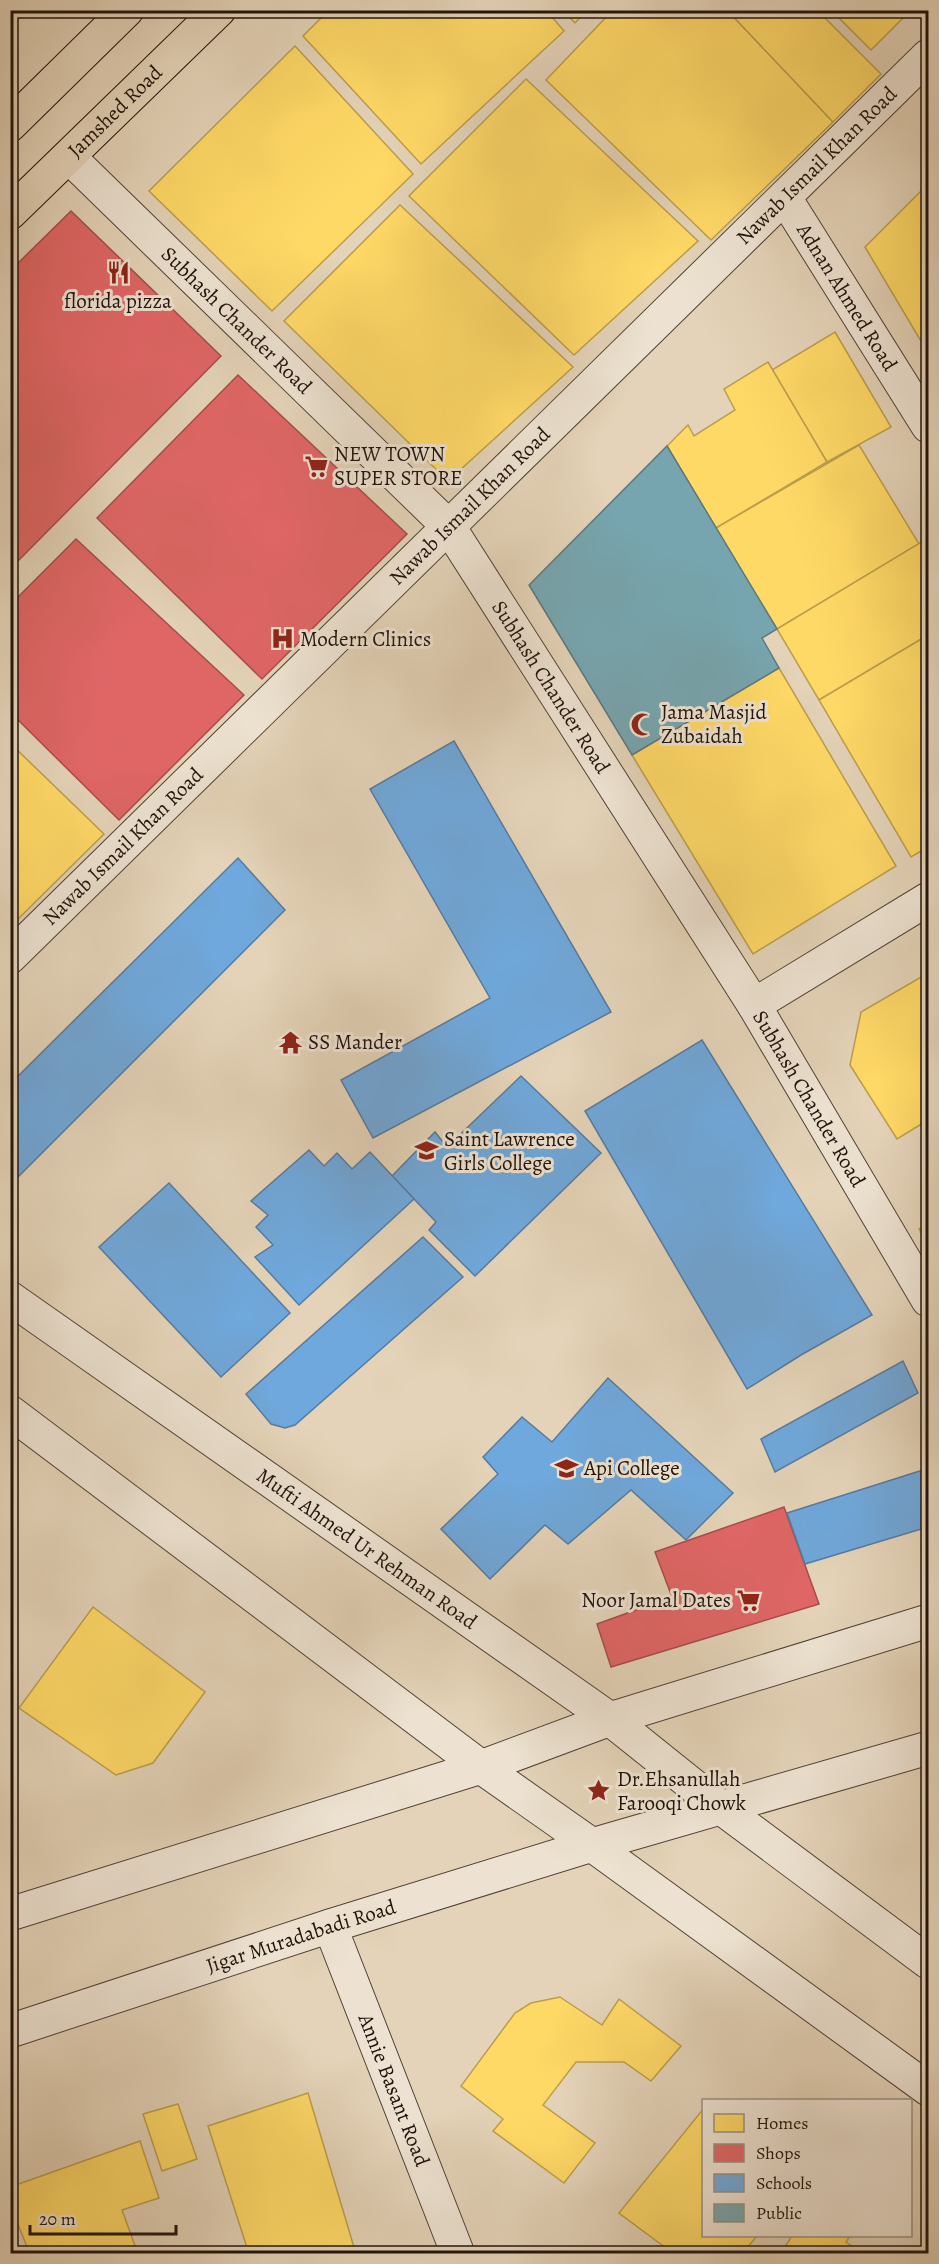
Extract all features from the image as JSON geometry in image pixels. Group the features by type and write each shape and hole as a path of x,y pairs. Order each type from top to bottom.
{"main road":[{"path":"10,125 127,10"},
{"name":"Jamshed Road","path":"10,213 219,10"}],"street":[{"name":"Nawab Ismail Khan Road","path":"10,957 928,56"},
{"name":"Subhash Chander Road","path":"69,157 449,526 754,1005 928,1300"},
{"name":"Adnan Ahmed Road","path":"785,198 928,426"},
{"path":"754,1005 928,899"},
{"name":"Mufti Ahmed Ur Rehman Road","path":"10,1298 610,1719 720,1807 928,1962"},
{"path":"10,1412 481,1767 928,2090"},
{"path":"16,1906 481,1767 610,1719 928,1622"},
{"name":"Jigar Muradabadi Road","path":"10,2031 330,1926 592,1845 928,1748"},
{"name":"Annie Basant Road","path":"330,1926 460,2251"}],"building: Homes":[{"path":"329,10 546,10 564,31 421,164 303,36"},
{"path":"563,10 587,10 575,23"},
{"path":"613,10 727,10 833,122 711,240 546,80"},
{"path":"727,10 817,10 881,74 833,122"},
{"path":"831,10 911,10 871,50"},
{"path":"295,46 413,174 272,311 149,191"},
{"path":"526,79 698,241 574,355 409,196"},
{"path":"928,184 928,353 865,247"},
{"path":"400,205 573,367 448,481 284,321"},
{"path":"835,332 891,427 827,462 772,370"},
{"path":"768,362 827,462 716,528 667,446 688,425 694,436 735,410 724,389"},
{"path":"859,445 919,544 777,629 716,528"},
{"path":"928,538 928,635 819,700 777,629"},
{"path":"928,635 928,847 911,857 819,700"},
{"path":"779,668 896,866 753,954 632,755"},
{"path":"10,743 104,834 10,927"},
{"path":"928,973 928,1120 897,1139 850,1065 861,1012"},
{"path":"928,1223 928,1245 919,1229"},
{"path":"93,1607 205,1692 153,1763 116,1775 19,1708"},
{"path":"560,1997 602,2025 619,1999 681,2046 651,2081 624,2062 576,2062 543,2105 595,2143 564,2183 493,2131 503,2119 461,2086 515,2013 531,2003"},
{"path":"308,2093 356,2254 249,2254 208,2126"},
{"path":"178,2104 197,2159 162,2171 143,2114"},
{"path":"702,2110 702,2237 756,2237 742,2254 674,2254 619,2213"},
{"path":"140,2141 159,2198 122,2210 138,2254 30,2254 10,2205 10,2187"},
{"path":"791,2237 849,2237 846,2242 863,2254 780,2254"}],"building: Shops":[{"path":"71,211 221,356 18,561 10,554 10,271"},
{"path":"238,375 407,534 262,679 97,518"},
{"path":"76,539 244,695 119,820 10,712 10,605"},
{"path":"784,1507 819,1604 611,1667 597,1624 672,1597 655,1552"}],"building: Schools":[{"path":"454,741 611,1012 373,1138 341,1080 490,998 370,789"},
{"path":"238,858 285,910 10,1185 10,1084"},
{"path":"702,1040 872,1315 747,1389 585,1111"},
{"path":"521,1076 601,1153 475,1276 429,1230 436,1222 392,1176 435,1132 447,1147"},
{"path":"309,1150 324,1166 337,1153 352,1169 370,1152 414,1199 299,1305 255,1257 273,1245 256,1227 268,1215 251,1201"},
{"path":"169,1183 290,1313 221,1377 99,1247"},
{"path":"423,1237 463,1277 295,1425 285,1428 271,1424 246,1394"},
{"path":"903,1361 918,1393 775,1472 761,1439"},
{"path":"608,1378 733,1493 686,1540 631,1490 568,1544 545,1525 490,1579 441,1529 498,1474 483,1457 522,1417 552,1442"},
{"path":"923,1470 928,1489 928,1527 805,1564 787,1513"}],"building: Public":[{"path":"667,446 777,629 762,638 779,668 632,755 529,585"}],"place":[{"name":"florida pizza","path":"118,273"},
{"name":"NEW TOWN SUPER STORE","path":"316,466"},
{"name":"Modern Clinics","path":"282,639"},
{"name":"Jama Masjid Zubaidah","path":"643,724"},
{"name":"SS Mander","path":"290,1042"},
{"name":"Saint Lawrence Girls College","path":"426,1151"},
{"name":"Api College","path":"566,1468"},
{"name":"Noor Jamal Dates","path":"749,1600"},
{"name":"Dr.Ehsanullah Farooqi Chowk","path":"599,1791"}]}
